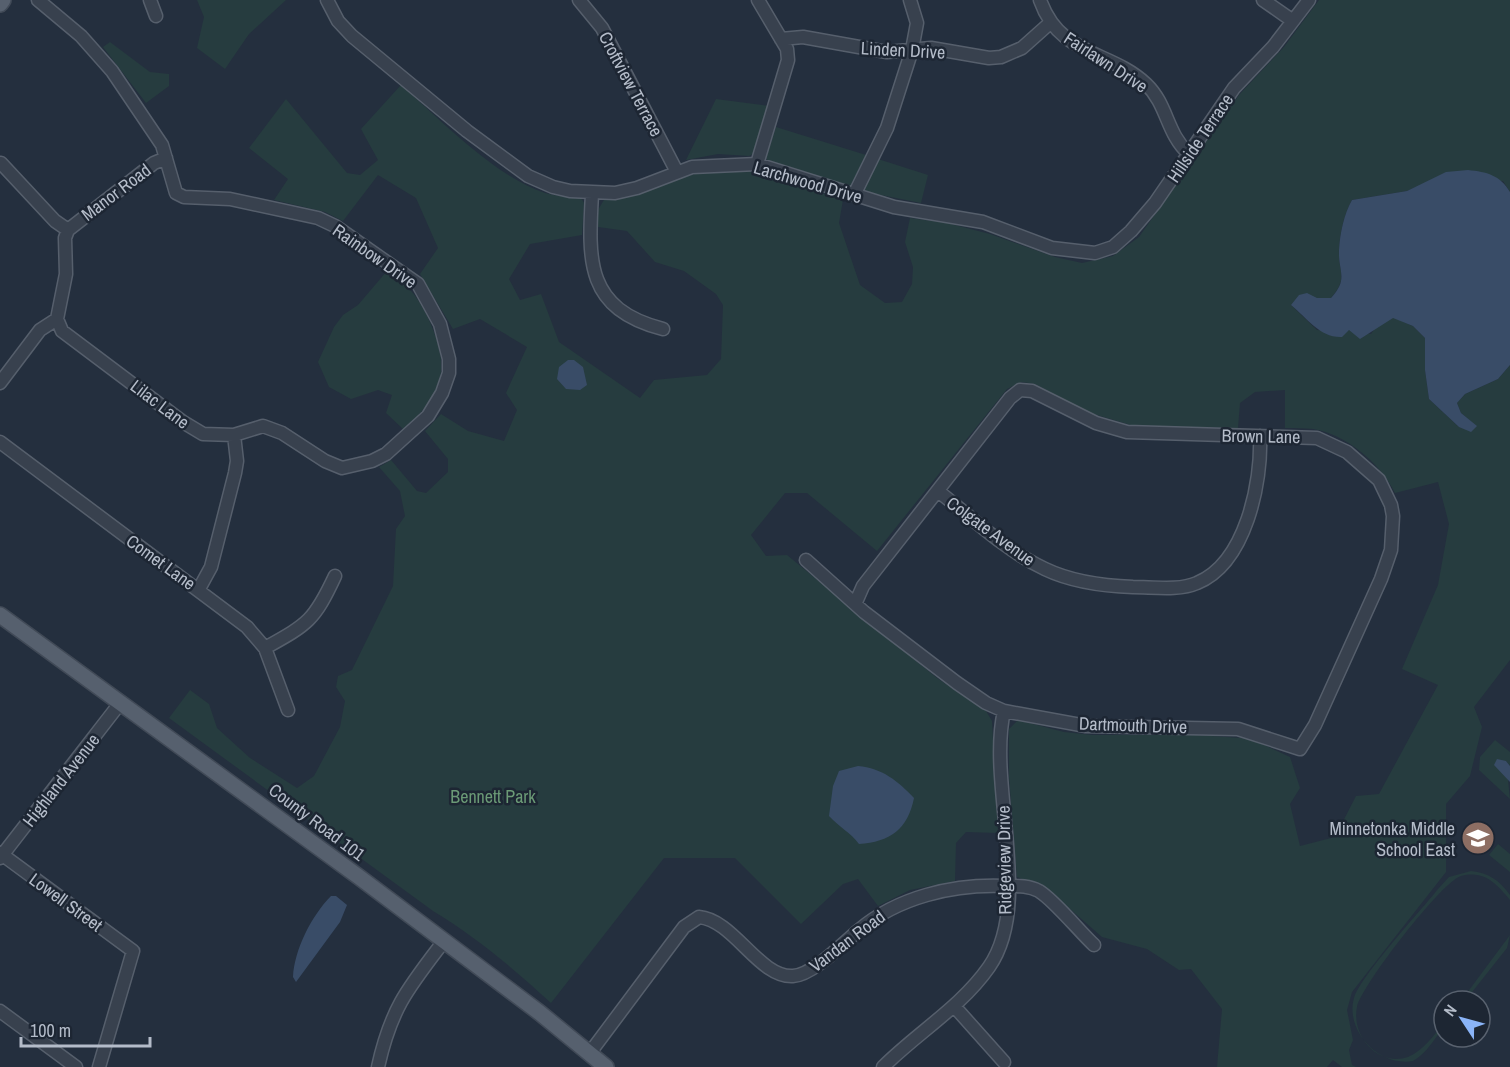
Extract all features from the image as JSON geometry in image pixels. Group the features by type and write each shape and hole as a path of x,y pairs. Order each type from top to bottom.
{"main road":[{"path":"0,4 3,0"},
{"name":"County Road 101","path":"0,615 444,941 606,1067"}],"street":[{"name":"Rainbow Drive","path":"38,0 96,50 162,145 173,190 184,197 250,203 299,213 335,226 418,284 434,309 448,345 449,372 437,403 415,430 399,445 372,461 353,467 334,466 282,433 263,426 234,435"},
{"path":"150,0 156,16"},
{"name":"Larchwood Drive","path":"327,0 338,21 352,36 467,131 528,176 553,187 592,194 637,188 677,172 714,164 757,164 894,207 983,222 1070,252 1095,253 1105,250"},
{"name":"Croftview Terrace","path":"579,0 602,28 677,172"},
{"path":"757,164 787,72 787,49 758,0"},
{"path":"854,195 887,128 912,50 917,23 910,0"},
{"name":"Fairlawn Drive","path":"1040,0 1050,23 1077,46 1143,81 1162,106 1173,138 1189,154"},
{"path":"1263,0 1293,21"},
{"name":"Hillside Terrace","path":"1105,250 1131,231 1155,203 1234,87 1263,59 1309,0"},
{"name":"Linden Drive","path":"781,39 803,37 886,52 931,48 975,57 1001,57 1022,48 1050,23"},
{"name":"Manor Road","path":"57,319 66,274 65,238 68,230 74,223 154,163 166,158"},
{"path":"1,163 55,221 68,230"},
{"path":"592,194 590,255 598,284 611,303 628,317 663,329"},
{"path":"0,384 40,330 57,319"},
{"name":"Lilac Lane","path":"57,319 62,331 194,430 210,436 234,435"},
{"name":"Brown Lane","path":"938,491 1010,398 1025,389 1096,423 1127,432 1317,438 1347,452 1379,480 1394,516 1391,550 1382,579 1315,725 1300,749"},
{"path":"199,589 211,567 235,473 237,461 234,435"},
{"name":"Colgate Avenue","path":"938,491 1015,552 1046,570 1104,586 1186,587 1206,578 1217,569 1236,544 1256,492 1260,469 1260,436"},
{"name":"Comet Lane","path":"0,442 247,627 265,648 288,710"},
{"path":"856,602 863,586 938,491"},
{"name":"Dartmouth Drive","path":"806,560 856,602 864,612 957,683 986,703 1004,711 1086,726 1238,729 1300,749"},
{"path":"265,648 311,620 335,576"},
{"name":"Highland Avenue","path":"1,855 121,702"},
{"name":"Ridgeview Drive","path":"883,1067 954,1006 980,979 996,956 1005,929 1008,886 1000,745 1004,711"},
{"name":"Lowell Street","path":"1,855 133,951 99,1067"},
{"name":"Vandan Road","path":"589,1054 684,927 694,918 706,918 717,923 779,975 793,976 806,973 863,927 898,905 951,889 1026,887 1044,894 1094,945"},
{"path":"378,1067 392,1015 412,981 444,941"},
{"path":"954,1006 1004,1062"},
{"path":"0,1011 76,1067"}],"green space":[{"path":"197,0 286,0 249,34 225,69 197,48 204,17"},
{"name":"Bennett Park","path":"1319,0 1510,0 1510,192 1503,181 1426,183 1407,191 1352,200 1341,230 1340,285 1331,298 1317,298 1291,305 1317,330 1346,332 1349,330 1371,334 1376,327 1393,317 1413,326 1425,338 1425,370 1429,399 1459,427 1476,426 1461,413 1457,403 1465,394 1498,379 1510,365 1510,660 1474,707 1482,727 1470,776 1446,804 1446,872 1352,992 1347,1010 1353,1040 1349,1050 1352,1065 1356,1067 1342,1067 1333,1060 1327,1067 1217,1067 1222,1009 1191,969 1179,970 1147,949 1102,937 1045,887 1017,877 1009,777 1009,729 1018,720 1064,732 1093,735 1197,735 1241,738 1260,743 1290,757 1300,788 1290,804 1300,846 1335,837 1356,796 1379,794 1438,685 1402,669 1438,585 1449,524 1438,482 1395,493 1372,461 1350,444 1338,437 1313,429 1285,428 1285,390 1255,392 1240,403 1238,428 1134,426 1090,413 1035,384 1022,382 1007,389 877,551 807,493 785,493 751,535 766,556 787,555 937,678 986,711 992,721 998,833 966,832 956,843 955,881 910,890 878,906 858,879 843,884 801,924 735,858 664,858 551,1003 479,943 169,718 190,690 209,704 217,728 250,758 297,788 314,776 340,727 345,701 336,687 338,676 352,670 393,586 396,529 405,516 400,491 379,467 391,460 417,491 426,493 448,472 448,459 425,431 441,414 468,431 504,441 517,410 506,393 527,347 480,319 453,329 420,274 438,248 416,198 378,175 343,221 325,212 274,200 288,179 249,148 286,99 347,173 360,175 378,160 361,129 401,85 469,146 506,174 545,193 581,198 584,203 582,235 530,244 509,279 520,300 541,294 559,342 640,398 654,380 707,375 721,359 723,305 716,294 684,271 655,262 627,231 598,227 598,210 605,198 699,173 731,169 773,176 843,200 839,223 860,285 885,303 902,302 912,284 913,267 905,242 910,218 947,223 990,234 1055,257 1082,263 1113,256 1139,237 1239,95 1284,47"},
{"path":"110,42 150,72 169,74 169,86 146,103 103,47"},
{"path":"716,99 769,106 753,154 749,156 718,154 686,160"},
{"path":"776,127 866,155 851,185 848,187 768,161 766,158"},
{"path":"878,159 928,175 921,203 866,192 864,188"},
{"path":"387,271 409,289 424,309 441,357 440,377 434,392 416,418 403,429 386,413 392,395 378,390 351,399 329,387 318,362 334,327 343,315 358,305"},
{"path":"1495,740 1510,752 1510,766 1506,761 1510,799 1479,770 1480,757"},
{"path":"1498,844 1510,854 1510,872 1489,855"},
{"path":"1471,871 1483,873 1498,881 1510,895 1510,900 1500,888 1483,876 1461,876 1438,895 1421,914 1387,957 1362,996 1357,1007 1356,1018 1362,1037 1354,1022 1352,1010 1359,987 1379,959 1438,889 1449,877"},
{"path":"1510,935 1507,948 1475,989 1470,989"},
{"path":"1432,1037 1430,1045 1413,1061 1387,1058 1385,1057 1397,1059 1408,1057 1419,1051"}],"water":[{"path":"1468,170 1492,175 1510,192 1510,365 1498,379 1465,394 1457,403 1461,413 1477,426 1471,432 1459,427 1429,399 1425,370 1425,338 1413,326 1393,318 1360,339 1349,330 1342,337 1334,336 1320,331 1291,305 1299,295 1307,293 1317,298 1331,298 1340,285 1341,230 1352,200 1407,191 1446,172"},
{"path":"568,360 574,360 583,367 587,385 580,390 566,389 557,379 559,367"},
{"path":"1497,759 1506,761 1510,766 1510,782 1494,765"},
{"path":"858,766 875,769 889,776 914,798 907,818 896,832 880,840 859,844 829,816 833,786 839,771"},
{"path":"331,896 336,896 347,905 340,922 296,982 293,977 294,967 300,945 317,913"}],"place":[{"name":"Minnetonka Middle School East","path":"1478,838"}]}
